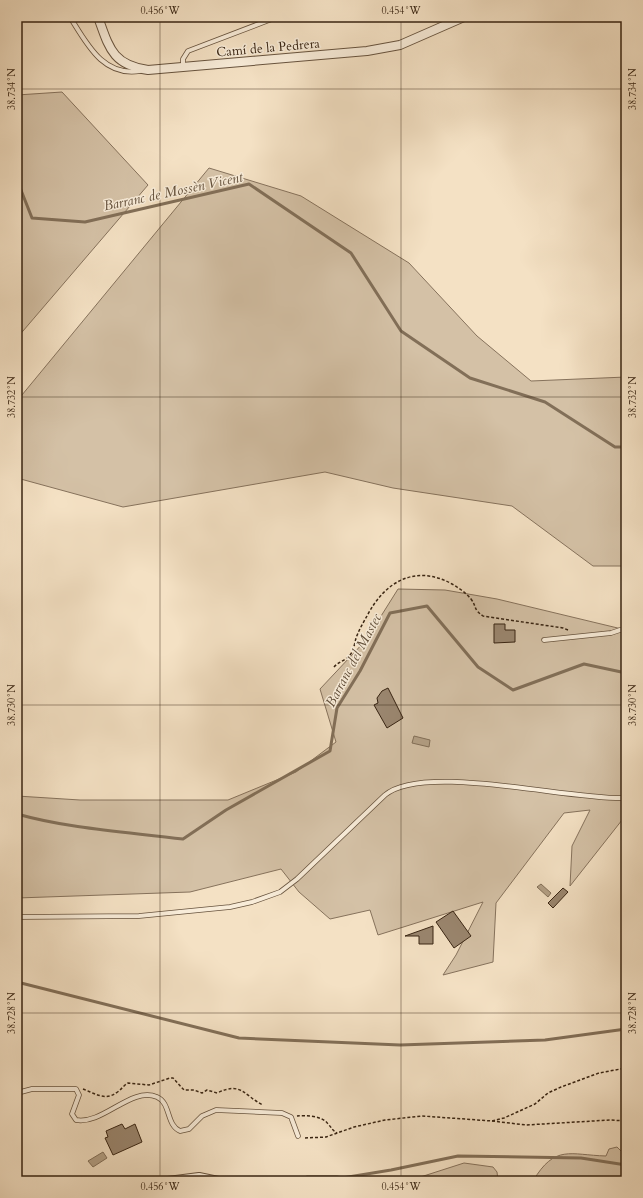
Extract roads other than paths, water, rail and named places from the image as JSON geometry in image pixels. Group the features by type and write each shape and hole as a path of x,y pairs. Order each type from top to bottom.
{"street":[{"name":"Camí de la Pedrera","path":"98,17 108,44 122,62 134,68 148,70 367,51 400,45 464,17"},
{"path":"168,1181 200,1177 218,1181"}],"lane":[{"path":"70,17 98,57 107,65 123,72 148,70"},
{"path":"183,66 185,54 193,48 219,40 277,17"},
{"path":"544,640 611,633 626,628"},
{"path":"17,917 139,916 230,907 252,902 280,892 297,879 385,795 392,789 402,785 466,782 597,797 626,798"},
{"path":"17,1093 32,1088 71,1088 77,1090 79,1095 72,1114 76,1120 93,1118 137,1096 145,1094 161,1098 173,1126 180,1131 189,1129 202,1116 216,1110 279,1113 291,1117 298,1136"}],"waterway":[{"name":"Barranc de Mossèn Vicent","path":"17,180 32,218 85,222 249,184 351,253 401,331 470,378 545,402 615,447 626,447"},
{"name":"Barranc del Mastec","path":"17,814 78,827 183,839 226,810 330,751 337,708 360,671 390,613 427,606 478,667 513,690 584,664 626,673"},
{"path":"17,982 239,1038 400,1045 545,1040 626,1029"},
{"path":"324,1181 391,1170 458,1156 581,1158 626,1165"}]}
